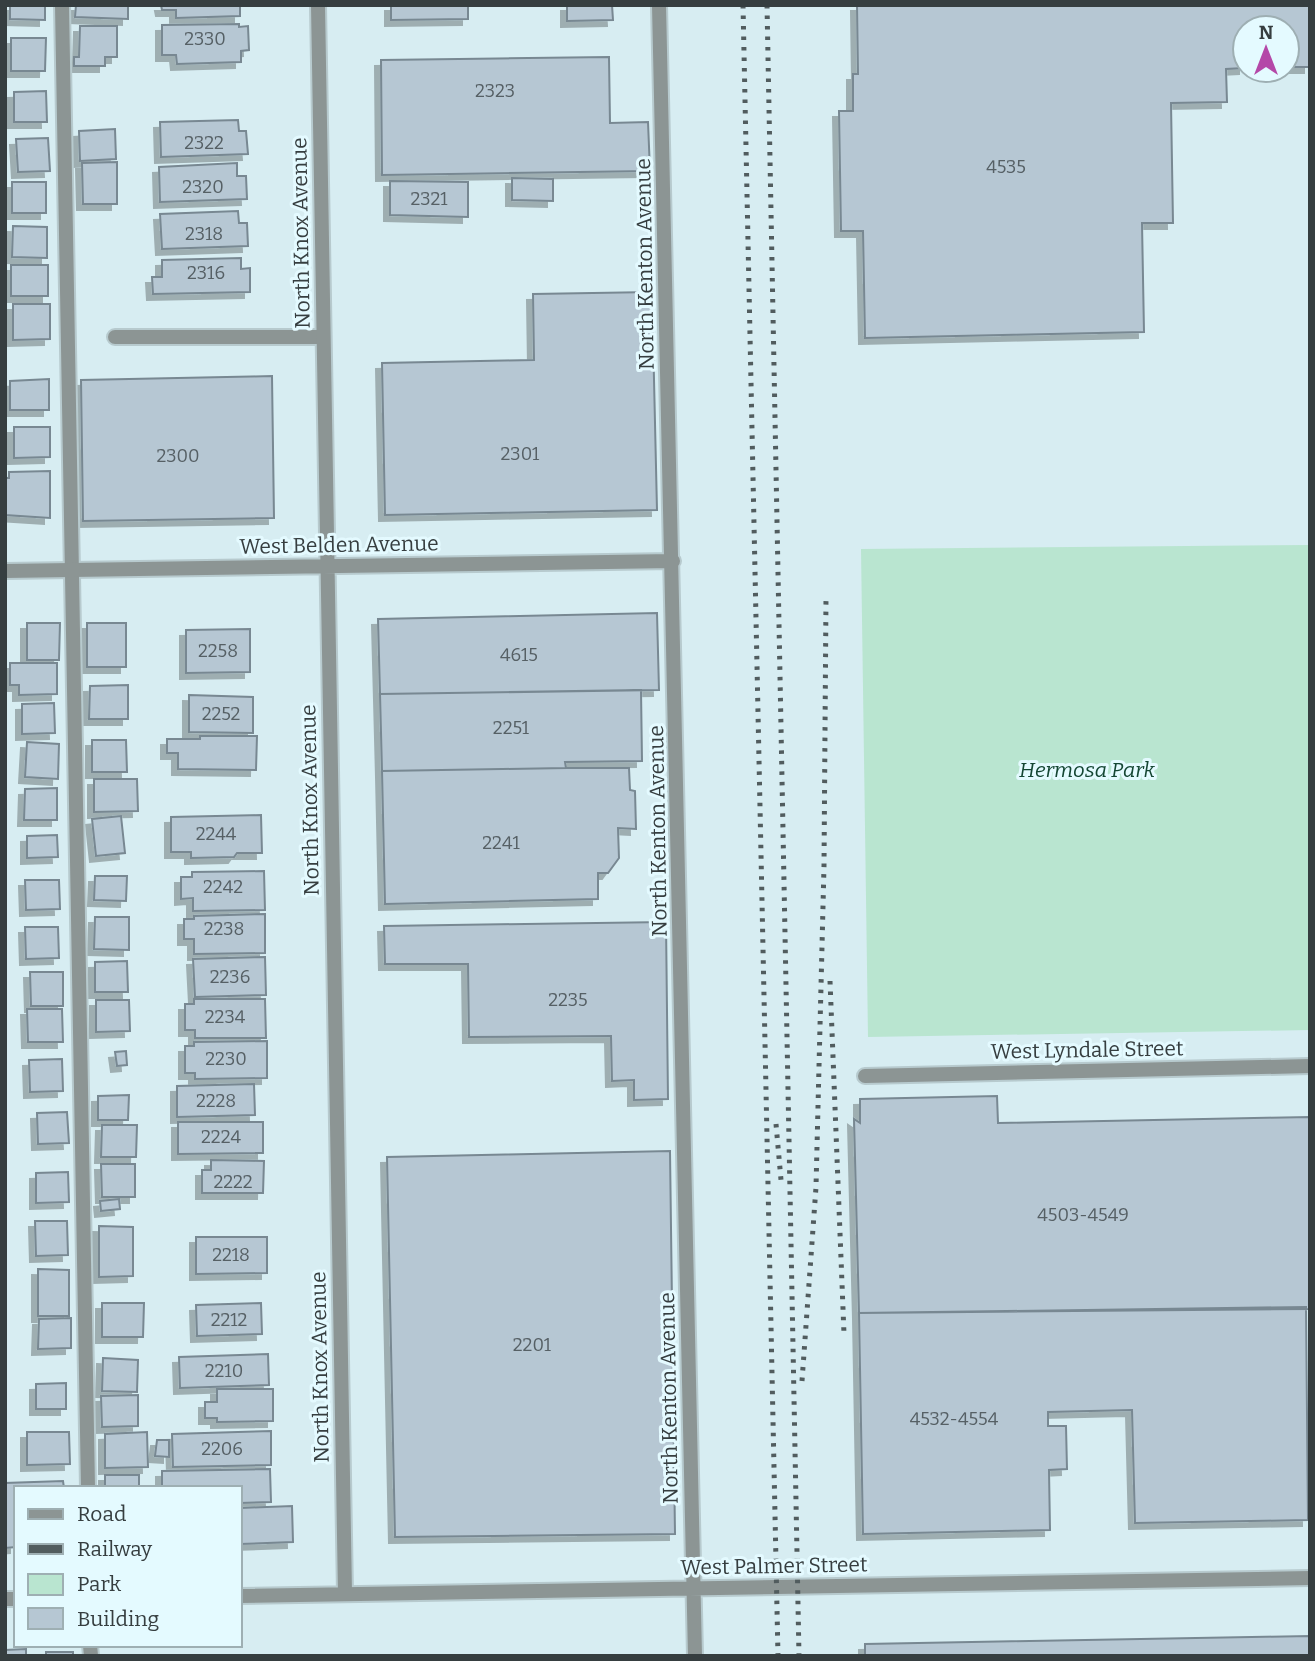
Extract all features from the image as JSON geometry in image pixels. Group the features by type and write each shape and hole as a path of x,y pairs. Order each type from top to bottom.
{"street":[{"path":"62,5 88,1486"},
{"name":"North Knox Avenue","path":"318,5 345,1594"},
{"name":"North Kenton Avenue","path":"659,5 695,1656"},
{"path":"115,337 323,337"},
{"name":"West Belden Avenue","path":"5,571 673,561"},
{"name":"West Lyndale Street","path":"865,1076 1310,1066"},
{"name":"West Palmer Street","path":"242,1596 1310,1578"}],"green space":[{"name":"Hermosa Park","path":"1310,545 1310,1030 868,1037 861,549"}],"building":[{"path":"10,5 45,5 45,20 10,19"},
{"path":"76,5 128,5 128,19 75,17"},
{"path":"161,5 240,5 240,16 176,18 176,10 162,10"},
{"path":"391,5 468,5 468,19 391,20"},
{"path":"567,5 612,5 613,20 567,21"},
{"path":"857,5 1310,5 1310,67 1301,67 1301,14 1231,14 1231,69 1226,69 1227,102 1171,103 1173,223 1142,223 1144,332 865,338 863,231 841,231 839,111 853,111 853,74 858,74"},
{"path":"239,24 239,27 248,26 249,50 241,51 241,62 177,64 176,55 162,55 162,25"},
{"path":"80,26 117,26 117,57 105,57 105,66 74,66 74,57 79,57"},
{"path":"11,38 46,38 45,71 11,71"},
{"path":"609,57 610,123 648,122 650,171 382,175 381,60"},
{"path":"46,91 47,122 14,122 14,92"},
{"path":"238,120 239,131 246,131 248,154 161,157 160,122"},
{"path":"115,129 116,159 80,161 79,131"},
{"path":"48,138 50,171 18,172 16,139"},
{"path":"117,162 117,204 83,204 82,163"},
{"path":"237,163 237,176 246,176 247,199 160,202 159,167"},
{"path":"512,178 553,179 553,201 512,200"},
{"path":"390,181 468,182 468,217 390,215"},
{"path":"12,182 46,182 46,213 12,213"},
{"path":"238,211 239,223 247,223 248,246 162,249 160,214"},
{"path":"13,226 47,227 47,258 12,257"},
{"path":"241,258 241,269 250,268 250,292 153,294 152,277 162,277 162,260"},
{"path":"11,265 48,265 48,296 11,296"},
{"path":"652,292 657,510 385,515 382,363 534,360 533,294"},
{"path":"13,304 50,304 50,339 13,340"},
{"path":"272,376 274,518 83,521 81,380"},
{"path":"49,379 49,410 10,410 10,381"},
{"path":"14,427 50,427 50,457 14,458"},
{"path":"50,471 50,518 5,515 5,478 9,478 9,472"},
{"path":"657,613 659,690 380,694 378,619"},
{"path":"27,623 60,623 59,660 27,660"},
{"path":"87,623 126,623 126,667 87,667"},
{"path":"250,629 250,672 186,673 186,630"},
{"path":"10,663 57,663 57,694 19,695 19,685 10,685"},
{"path":"128,685 128,719 89,719 90,686"},
{"path":"641,690 642,761 565,762 566,768 382,771 380,694"},
{"path":"189,695 253,697 253,733 189,732"},
{"path":"54,703 55,733 22,734 22,704"},
{"path":"200,736 257,736 256,770 178,769 178,753 167,753 167,739 200,739"},
{"path":"92,740 126,740 127,772 92,772"},
{"path":"27,742 59,744 58,779 25,777"},
{"path":"629,768 630,790 635,791 636,829 618,828 619,858 608,873 598,873 598,899 385,904 382,771"},
{"path":"94,779 137,779 138,811 94,812"},
{"path":"57,788 57,820 24,820 25,789"},
{"path":"261,815 262,853 191,858 191,852 171,852 171,817"},
{"path":"121,816 125,853 96,856 92,819"},
{"path":"57,835 58,857 27,858 27,836"},
{"path":"264,871 265,910 193,911 193,898 181,899 181,877 192,877 192,872"},
{"path":"95,876 127,876 126,901 94,900"},
{"path":"25,880 59,880 60,909 26,910"},
{"path":"265,914 265,953 194,954 194,939 184,939 184,919 194,919 194,916"},
{"path":"95,917 129,917 129,950 94,949"},
{"path":"666,922 668,1099 634,1100 634,1080 612,1081 611,1036 469,1037 468,964 385,964 384,926"},
{"path":"25,927 58,927 59,958 26,959"},
{"path":"265,957 266,995 195,997 193,959"},
{"path":"127,961 128,992 95,992 95,962"},
{"path":"30,972 63,972 63,1006 31,1006"},
{"path":"194,999 265,999 266,1038 195,1038 195,1030 185,1030 185,1004 194,1004"},
{"path":"96,1000 129,1000 130,1031 96,1032"},
{"path":"27,1009 62,1009 63,1042 28,1042"},
{"path":"267,1041 267,1078 195,1079 195,1073 185,1073 185,1046 194,1046 194,1042"},
{"path":"126,1051 127,1065 117,1066 115,1052"},
{"path":"62,1059 63,1091 30,1092 29,1060"},
{"path":"254,1084 255,1115 177,1117 177,1086"},
{"path":"129,1095 128,1120 98,1120 98,1096"},
{"path":"997,1096 998,1123 1310,1117 1310,1309 859,1313 854,1119 860,1123 860,1099"},
{"path":"67,1112 69,1143 38,1144 37,1113"},
{"path":"178,1122 263,1122 263,1153 178,1154"},
{"path":"102,1125 137,1125 136,1157 101,1157"},
{"path":"670,1151 675,1534 395,1537 387,1157"},
{"path":"211,1160 264,1161 263,1193 202,1193 202,1170 211,1170"},
{"path":"101,1164 135,1164 135,1197 102,1197"},
{"path":"68,1172 69,1202 36,1203 36,1173"},
{"path":"119,1199 120,1209 101,1211 100,1201"},
{"path":"35,1221 67,1221 68,1255 36,1256"},
{"path":"99,1226 133,1227 133,1276 99,1277"},
{"path":"196,1237 267,1237 267,1273 196,1274"},
{"path":"38,1269 69,1270 69,1316 38,1316"},
{"path":"102,1303 144,1303 143,1337 102,1337"},
{"path":"261,1303 262,1334 197,1336 196,1305"},
{"path":"1306,1307 1308,1520 1135,1523 1132,1410 1048,1412 1048,1426 1066,1426 1067,1469 1049,1470 1050,1530 863,1534 859,1313"},
{"path":"71,1318 71,1348 38,1349 39,1319"},
{"path":"268,1354 269,1385 180,1388 179,1357"},
{"path":"103,1358 138,1360 137,1392 102,1391"},
{"path":"66,1383 66,1409 36,1409 36,1384"},
{"path":"217,1389 273,1389 273,1421 217,1422 217,1418 205,1418 205,1402 217,1402"},
{"path":"138,1395 138,1426 102,1427 101,1396"},
{"path":"271,1431 271,1465 173,1467 172,1434"},
{"path":"27,1432 69,1432 70,1464 27,1465"},
{"path":"147,1432 148,1467 105,1468 105,1434"},
{"path":"157,1440 169,1440 169,1457 155,1456"},
{"path":"270,1469 271,1502 242,1503 242,1486 162,1486 162,1471"},
{"path":"105,1475 139,1475 139,1486 105,1486"},
{"path":"63,1481 64,1486 14,1486 14,1547 5,1548 5,1483"},
{"path":"292,1506 293,1542 242,1544 242,1508"},
{"path":"1310,1636 1310,1656 865,1656 865,1644"},
{"path":"26,1649 26,1656 5,1656 5,1650"},
{"path":"46,1652 73,1652 73,1656 46,1656"}],"railway":[{"path":"743,5 778,1656"},
{"path":"767,5 799,1656"},
{"path":"802,1381 816,1187 824,866 826,597"},
{"path":"830,981 844,1334"},
{"path":"776,1124 781,1180"}]}
